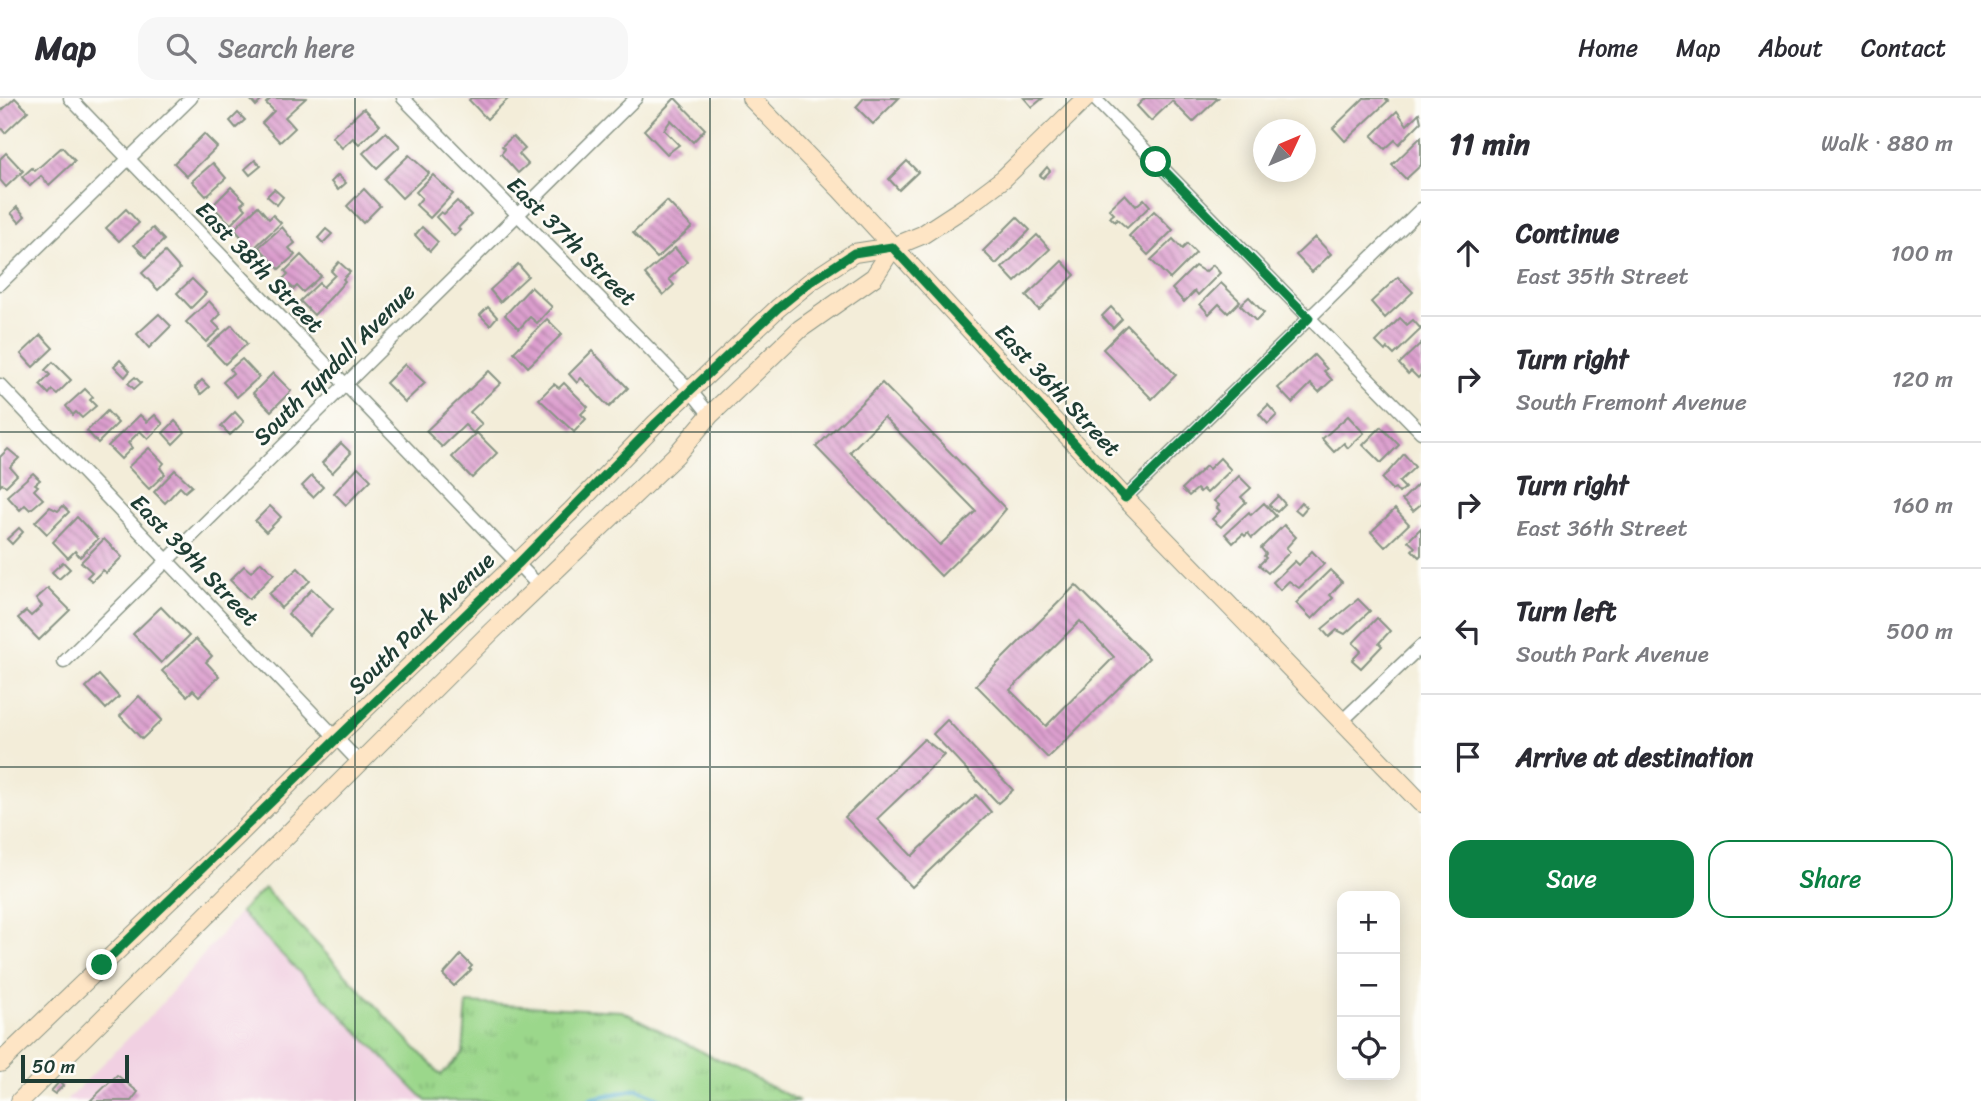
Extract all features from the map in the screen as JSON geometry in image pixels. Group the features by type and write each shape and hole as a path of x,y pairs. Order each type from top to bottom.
{"main road":[{"name":"East 36th Street","path":"751,98 840,189 1125,498 1421,803"},
{"name":"South Park Avenue","path":"0,1063 518,564 690,390 778,308 810,282 854,253 892,247 922,234 1003,179 1086,98"},
{"path":"20,1101 539,586 676,455 710,415 800,329 874,277 892,247"}],"street":[{"name":"East 38th Street","path":"70,98 539,586"},
{"path":"0,284 191,98"},
{"name":"East 37th Street","path":"403,98 690,390 710,415"},
{"name":"South Tyndall Avenue","path":"64,662 636,98"},
{"path":"1094,98 1421,432"},
{"path":"1125,498 1421,209"},
{"name":"East 39th Street","path":"0,385 360,764"},
{"path":"1342,721 1421,646"}],"shaded area":[{"path":"240,912 426,1101 66,1101 157,1009"}],"green space":[{"path":"264,888 441,1075 463,1053 467,1003 622,1011 799,1101 426,1101 240,912"}],"building":[{"path":"15,98 28,111 5,133 0,127 0,112"},
{"path":"249,98 264,98 256,106"},
{"path":"272,98 306,98 285,117 295,128 280,142 262,123 274,111 266,103"},
{"path":"509,98 487,119 469,100"},
{"path":"675,98 705,129 693,142 671,120 664,130 679,145 667,154 644,130"},
{"path":"864,98 899,98 873,124 856,107"},
{"path":"1024,98 1043,98 1032,107"},
{"path":"1145,98 1218,98 1193,122 1172,101 1151,121 1137,106"},
{"path":"1364,98 1385,98 1388,101 1345,141 1333,128"},
{"path":"364,108 380,125 359,144 353,138 342,148 332,137"},
{"path":"1397,111 1407,125 1419,113 1421,122 1399,144 1395,140 1385,149 1372,136"},
{"path":"238,113 245,120 236,128 230,121"},
{"path":"386,132 400,146 377,168 363,153"},
{"path":"204,134 217,147 187,176 174,163"},
{"path":"513,136 525,149 519,154 528,164 518,173 501,154 505,149 502,146"},
{"path":"1421,137 1421,165 1406,179 1392,165"},
{"path":"62,147 75,161 49,185 41,176 30,186 22,177 32,168 35,171"},
{"path":"6,153 23,171 6,187 0,180 0,159"},
{"path":"409,155 429,173 402,198 384,179"},
{"path":"255,160 261,166 250,175 245,169"},
{"path":"907,161 918,172 899,190 889,179"},
{"path":"213,163 226,178 206,196 192,181"},
{"path":"1047,167 1050,171 1043,178 1040,175"},
{"path":"338,175 346,183 338,190 331,182"},
{"path":"433,175 453,194 430,218 416,205 422,198 416,192"},
{"path":"231,187 245,201 241,204 246,209 231,224 212,206"},
{"path":"274,189 283,197 277,205 267,196"},
{"path":"364,189 380,206 363,223 347,206"},
{"path":"1125,194 1136,206 1144,199 1150,206 1127,228 1117,219 1115,222 1110,217 1114,214 1109,209"},
{"path":"457,201 471,215 454,236 436,217 441,212 444,214"},
{"path":"667,201 692,227 657,258 633,233"},
{"path":"258,206 269,219 273,215 281,223 253,249 234,229"},
{"path":"17,207 25,216 19,222 11,213"},
{"path":"126,209 139,223 119,241 106,228"},
{"path":"1154,211 1173,230 1148,255 1129,236"},
{"path":"1017,217 1030,230 996,264 983,251"},
{"path":"282,227 295,243 289,248 295,255 279,269 259,247"},
{"path":"422,227 438,242 430,251 415,235"},
{"path":"153,228 164,240 146,257 134,245"},
{"path":"326,229 332,234 323,243 318,238"},
{"path":"1037,235 1050,249 1015,282 1002,268"},
{"path":"1315,237 1331,254 1312,272 1296,255"},
{"path":"1173,239 1182,249 1187,244 1196,253 1170,279 1151,260"},
{"path":"675,248 687,262 669,279 674,285 663,295 645,274"},
{"path":"165,252 180,269 158,290 142,273"},
{"path":"301,255 321,276 303,292 297,286 294,289 283,279 288,274 285,271"},
{"path":"1062,261 1075,275 1039,310 1026,296"},
{"path":"339,262 350,272 314,315 300,301 319,283 323,287 335,275 331,271"},
{"path":"518,264 528,276 500,302 490,290"},
{"path":"1213,265 1220,273 1198,295 1195,291 1184,302 1172,289 1195,266 1205,272"},
{"path":"1398,277 1413,292 1385,318 1371,302"},
{"path":"192,279 206,293 191,308 177,293"},
{"path":"1221,283 1240,301 1228,313 1219,304 1209,314 1200,304"},
{"path":"531,287 552,307 537,323 530,317 519,329 505,315"},
{"path":"1249,297 1264,313 1256,321 1240,305"},
{"path":"209,301 221,314 213,322 220,329 206,342 186,322"},
{"path":"488,307 497,317 490,325 480,315"},
{"path":"1111,307 1122,319 1113,328 1102,316"},
{"path":"159,314 171,326 149,348 137,334"},
{"path":"1400,318 1407,325 1413,320 1421,329 1394,355 1376,342"},
{"path":"547,319 562,334 528,367 514,352"},
{"path":"232,325 247,344 225,364 208,346"},
{"path":"1127,325 1176,375 1152,399 1103,349"},
{"path":"41,335 53,348 33,367 21,354"},
{"path":"1421,343 1421,375 1418,378 1411,371 1408,374 1399,364"},
{"path":"592,351 628,388 609,407 581,378 577,383 569,374"},
{"path":"1314,355 1327,369 1324,371 1332,380 1319,392 1311,384 1292,403 1278,388"},
{"path":"242,359 259,377 237,397 223,382 233,373 230,369"},
{"path":"120,360 130,371 125,377 114,366"},
{"path":"53,362 71,380 57,394 52,390 49,394 40,385 50,375 45,370"},
{"path":"405,364 425,383 405,402 386,383"},
{"path":"489,371 501,383 470,412 482,424 473,433 465,425 442,447 426,431"},
{"path":"273,373 291,391 271,411 253,393"},
{"path":"135,377 141,383 134,389 128,383"},
{"path":"202,380 209,387 201,394 195,387"},
{"path":"564,383 588,407 581,414 586,419 574,432 539,399 554,384 559,388"},
{"path":"882,383 1006,509 941,576 816,447","holes":["884,417 976,511 940,545 850,452"]},
{"path":"85,389 93,397 90,400 96,406 82,418 76,412 73,415 66,406"},
{"path":"1268,405 1277,415 1268,424 1259,414"},
{"path":"107,411 118,423 98,443 87,431"},
{"path":"235,412 244,422 230,435 221,426"},
{"path":"140,415 147,422 155,415 163,424 148,439 140,431 128,443 132,448 121,459 108,446"},
{"path":"1348,416 1364,433 1348,448 1344,443 1334,452 1322,439"},
{"path":"175,421 185,432 173,444 163,433"},
{"path":"1381,427 1399,445 1381,463 1363,445"},
{"path":"477,433 497,453 472,478 452,457"},
{"path":"341,443 351,453 332,473 322,463"},
{"path":"149,448 164,463 160,468 165,474 149,489 128,467"},
{"path":"8,449 19,458 10,467 17,475 6,486 0,486 0,457"},
{"path":"1404,454 1415,467 1399,482 1405,488 1399,493 1395,488 1392,490 1382,479"},
{"path":"1220,458 1231,470 1207,493 1203,489 1200,492 1197,489 1189,496 1182,489 1206,466 1209,469"},
{"path":"358,467 371,480 346,505 334,493"},
{"path":"175,470 192,486 185,492 180,487 165,503 154,492"},
{"path":"33,473 40,480 35,484 38,486 34,490 43,499 30,510 25,505 20,510 7,496"},
{"path":"312,476 323,487 313,497 302,486"},
{"path":"1239,476 1251,488 1241,497 1246,502 1221,527 1212,519 1220,511 1217,508 1219,505 1214,501"},
{"path":"1421,481 1421,504 1413,511 1402,500"},
{"path":"1278,496 1285,504 1277,512 1269,505"},
{"path":"1301,502 1307,507 1301,514 1295,509"},
{"path":"1264,503 1276,516 1252,538 1248,533 1245,536 1243,534 1233,543 1225,534 1249,512 1251,515"},
{"path":"63,506 69,512 47,534 35,522 50,507 58,511"},
{"path":"270,506 281,517 266,532 255,521"},
{"path":"1395,509 1409,524 1385,547 1371,532"},
{"path":"77,517 98,539 80,557 75,551 68,558 53,542"},
{"path":"1284,525 1296,537 1286,548 1290,552 1268,573 1259,565 1266,558 1261,548"},
{"path":"19,528 23,532 12,544 7,539"},
{"path":"1421,528 1419,557 1412,550 1415,547 1408,541"},
{"path":"104,539 122,557 106,573 103,570 92,581 87,577 92,572 81,562"},
{"path":"1312,551 1324,564 1299,588 1289,581 1280,590 1273,582 1295,561 1299,565"},
{"path":"63,562 70,569 59,579 52,572"},
{"path":"261,562 274,574 249,599 230,580 244,566 251,572"},
{"path":"298,568 310,581 281,608 269,594"},
{"path":"1330,570 1342,582 1330,595 1333,598 1312,619 1296,603"},
{"path":"1076,585 1149,658 1048,758 976,685","holes":["1080,621 1114,657 1046,726 1010,690"]},
{"path":"48,588 70,610 39,640 18,618 26,611 31,616 42,606 36,599"},
{"path":"312,589 333,609 309,635 288,614"},
{"path":"1358,599 1370,611 1345,634 1337,630 1329,637 1322,629"},
{"path":"161,607 189,636 161,663 133,634"},
{"path":"1377,618 1390,631 1379,643 1382,646 1361,668 1352,660 1361,651 1353,643"},
{"path":"196,639 212,656 206,662 219,676 199,696 193,690 187,696 162,671"},
{"path":"99,675 119,697 106,709 86,687"},
{"path":"139,696 162,720 142,739 120,716"},
{"path":"947,720 1013,790 998,803 933,734"},
{"path":"924,739 944,755 877,819 912,856 976,795 991,812 912,887 845,817"},
{"path":"461,955 472,966 454,986 443,975"},
{"path":"117,1075 138,1092 131,1101 90,1101"},
{"path":"59,1082 63,1086 55,1094 51,1091"}],"waterway":[{"path":"591,1101 590,1099 638,1089 664,1101"}],"route":[{"path":"102,965 472,608 728,354 781,305 854,253 892,247 1125,498 1309,318 1156,162"}]}
